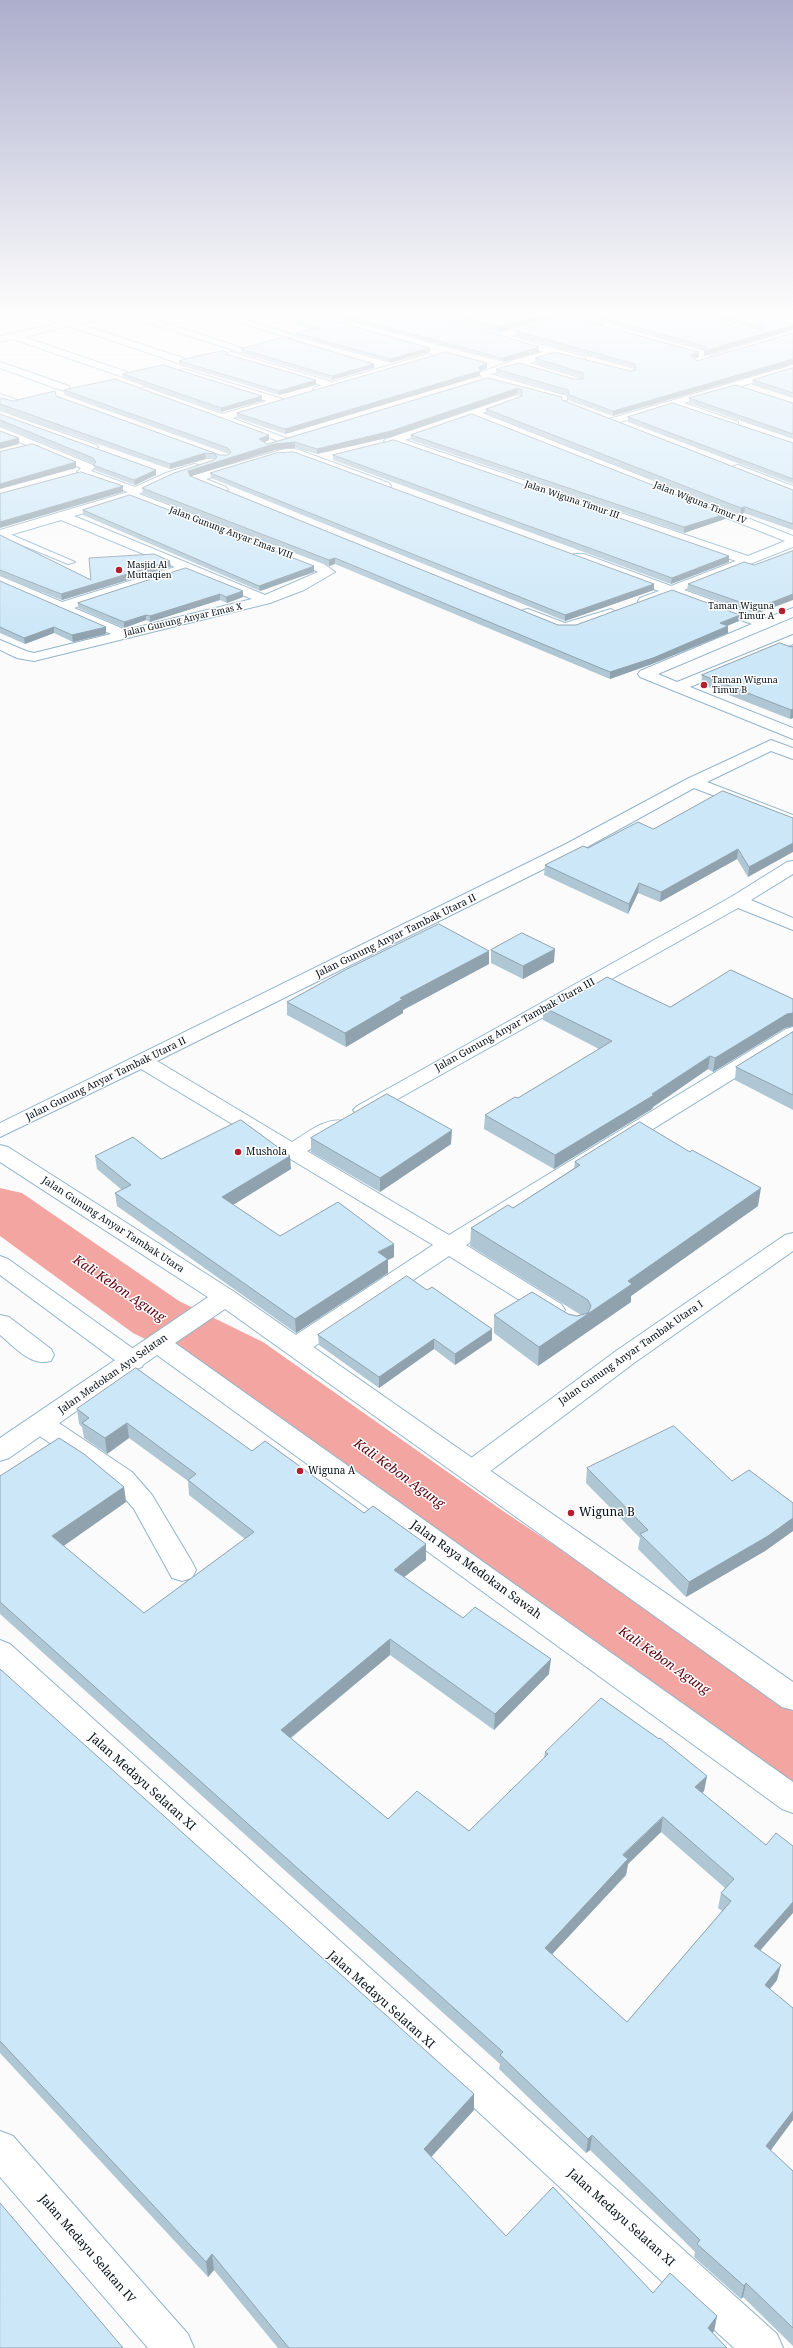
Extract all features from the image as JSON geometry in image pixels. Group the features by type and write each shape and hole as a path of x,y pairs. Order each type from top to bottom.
{"street":[{"path":"17,420 104,451"},
{"path":"229,420 288,443 316,460 394,494 276,454"},
{"path":"381,443 395,440 457,420"},
{"name":"Jalan Wiguna Timur IV","path":"488,420 793,540"},
{"path":"609,420 628,427"},
{"path":"613,421 618,420"},
{"path":"721,420 742,427"},
{"path":"0,430 36,444"},
{"name":"Jalan Wiguna Timur III","path":"395,440 749,560"},
{"path":"262,446 288,443"},
{"path":"233,494 195,478 276,454 288,443"},
{"path":"14,450 36,444"},
{"name":"Jalan Gunung Anyar Emas VIII","path":"36,444 89,467 78,473 134,493 319,567 328,572"},
{"path":"316,460 337,454"},
{"path":"1,534 134,493 170,475 224,458"},
{"path":"728,465 793,490"},
{"path":"155,470 170,475"},
{"path":"63,516 265,600"},
{"path":"634,605 656,598 793,543"},
{"path":"718,621 656,598 568,559 674,590 764,624"},
{"path":"62,607 185,568"},
{"name":"Jalan Gunung Anyar Emas X","path":"0,644 22,655 34,657 265,600 299,587 328,572"},
{"path":"0,580 123,634"},
{"path":"519,610 563,627 570,627 620,610"},
{"path":"791,731 645,674 793,612"},
{"path":"732,626 746,631"},
{"path":"678,687 793,639"},
{"name":"Jalan Gunung Anyar Tambak Utara II","path":"0,1132 572,848 693,782 771,745 793,754"},
{"path":"693,782 793,821"},
{"name":"Jalan Gunung Anyar Tambak Utara III","path":"293,1150 737,901 793,866"},
{"path":"737,901 793,925"},
{"path":"298,1346 449,1245 793,1033"},
{"path":"142,1062 293,1150 570,1321"},
{"name":"Jalan Gunung Anyar Tambak Utara","path":"0,1152 220,1300"},
{"name":"Jalan Gunung Anyar Tambak Utara I","path":"472,1471 624,1356 793,1240"},
{"path":"0,1264 133,1361"},
{"path":"220,1300 298,1346 629,1584 793,1698"},
{"name":"Jalan Medokan Ayu Selatan","path":"0,1451 220,1300"},
{"path":"0,1323 42,1355"},
{"name":"Jalan Raya Medokan Sawah","path":"160,1341 793,1799"},
{"path":"41,1424 123,1479 134,1490 182,1570"},
{"name":"Jalan Medayu Selatan XI","path":"0,1652 763,2348"},
{"name":"Jalan Medayu Selatan IV","path":"0,2149 174,2348"}],"lane":[{"path":"1,534 71,562"}],"building":[{"path":"0,420 16,420 156,470 134,480 93,465 96,462 93,458"},
{"path":"44,420 122,420 220,455 228,455 231,452 228,448 148,420 227,420 269,435 259,439 267,444 349,420 425,420 391,431 317,449 295,442 274,444 188,471 190,476 558,625 576,625 672,590 740,615 720,623 728,626 653,658 610,672 335,558 329,560 142,488 174,473 214,460 217,457 215,454 205,453 170,464"},
{"path":"257,420 317,420 285,429"},
{"path":"456,420 486,420 726,514 684,527 411,435"},
{"path":"513,420 612,420 793,490 793,524 745,507 741,508"},
{"path":"635,420 723,420 793,443 793,479"},
{"path":"751,420 793,420 793,434"},
{"path":"0,431 19,438 0,443"},
{"path":"394,440 729,556 672,578 333,455"},
{"path":"33,444 76,462 0,484 0,452"},
{"path":"294,452 654,584 565,615 210,473 276,453"},
{"path":"81,472 123,486 0,522 0,494"},
{"path":"130,495 314,566 259,586 83,510"},
{"path":"0,535 91,580 89,558 154,554 170,561 61,594 0,570"},
{"path":"793,551 793,594 757,608 688,584 744,562 754,565"},
{"path":"186,568 243,591 226,597 220,594 150,616 146,615 124,622 78,603"},
{"path":"0,581 106,627 72,635 54,627 24,638 0,627"},
{"path":"780,643 791,647 793,646 793,709 791,710 702,675"},
{"path":"723,791 793,818 793,843 749,867 738,849 661,892 639,883 629,904 545,865 583,846 588,848 638,822 653,829"},
{"path":"439,924 489,951 400,998 403,999 345,1033 287,1002 345,970"},
{"path":"522,933 555,949 523,966 491,950"},
{"path":"731,970 793,999 793,1013 787,1014 715,1058 710,1056 652,1094 654,1095 555,1155 485,1115 515,1097 518,1098 612,1041 543,1007 572,991 579,994 607,977 670,1007"},
{"path":"793,1032 793,1095 736,1067"},
{"path":"387,1094 452,1130 380,1178 311,1138"},
{"path":"241,1120 290,1156 222,1197 280,1236 338,1202 394,1244 378,1252 388,1259 295,1319 115,1193 131,1185 95,1156 133,1137 161,1159"},
{"path":"640,1122 690,1152 692,1150 761,1188 628,1281 632,1284 539,1347 494,1315 532,1292 568,1314 577,1316 588,1313 591,1306 588,1300 471,1228 508,1205 513,1208 580,1165 575,1162"},
{"path":"407,1276 427,1290 432,1287 492,1329 455,1354 434,1339 379,1377 318,1335"},
{"path":"136,1368 252,1451 265,1441 364,1513 373,1506 426,1544 394,1570 463,1618 475,1607 551,1659 495,1714 390,1639 281,1730 388,1819 417,1791 469,1831 548,1754 545,1752 601,1698 659,1739 660,1738 707,1776 695,1787 766,1845 776,1833 793,1846 793,1902 754,1946 781,1965 765,1985 793,2008 793,2111 766,2146 793,2171 793,2328 746,2283 744,2286 697,2244 700,2240 592,2135 588,2139 500,2055 503,2052 0,1602 0,1476 59,1438 84,1454 124,1487 52,1536 144,1613 254,1532 188,1480 196,1474 127,1423 105,1438 82,1423 89,1418 77,1409","holes":["663,1817 734,1879 721,1893 731,1901 627,2022 545,1948 628,1859 623,1855"]},
{"path":"674,1426 732,1481 749,1470 793,1503 793,1518 768,1536 689,1582 640,1534 648,1530 587,1468"},
{"path":"0,1669 474,2094 424,2149 506,2236 553,2187 653,2293 670,2273 717,2316 708,2328 727,2348 289,2348 212,2254 206,2262 0,2041"},
{"path":"0,2203 118,2342 123,2348 0,2348"}],"waterway":[{"name":"Kali Kebon Agung","path":"0,1207 156,1317 239,1358 477,1531 793,1750"}],"place":[{"name":"Masjid Al Muttaqien","path":"119,570"},
{"name":"Taman Wiguna Timur A","path":"782,611"},
{"name":"Taman Wiguna Timur B","path":"704,685"},
{"name":"Mushola","path":"238,1152"},
{"name":"Wiguna A","path":"300,1471"},
{"name":"Wiguna B","path":"571,1513"}]}
